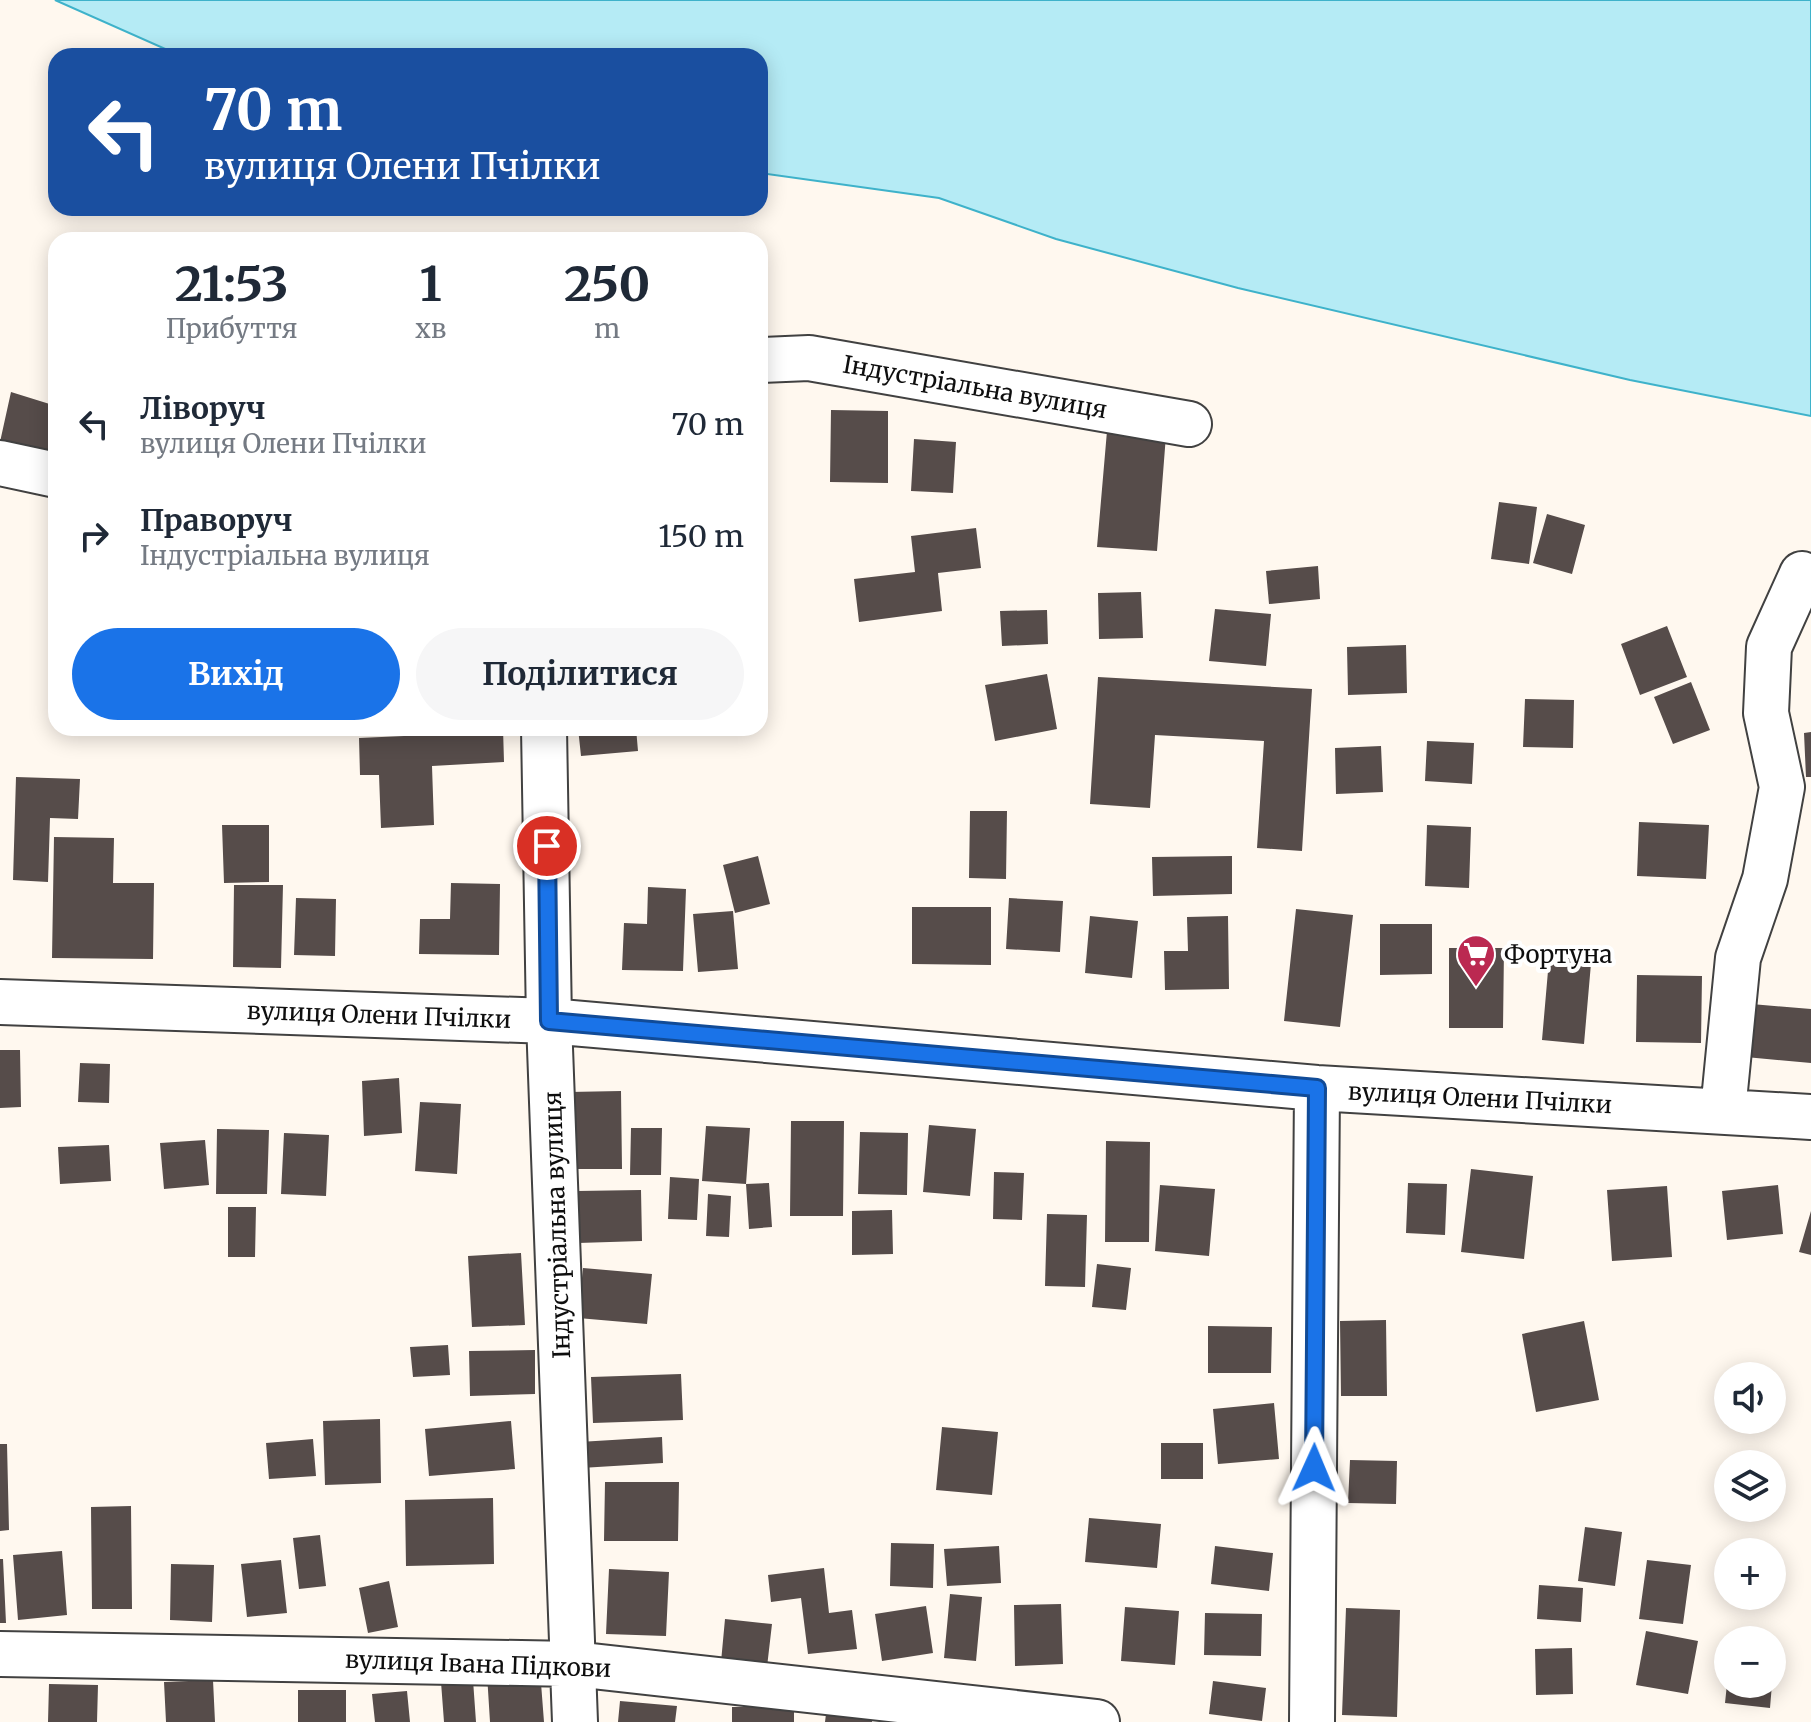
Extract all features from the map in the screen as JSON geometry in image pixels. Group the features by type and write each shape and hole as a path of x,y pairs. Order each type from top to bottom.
{"street":[{"name":"Індустріальна вулиця","path":"768,360 809,358 1189,424"},
{"path":"0,463 48,473"},
{"path":"1723,1111 1738,958 1765,879 1782,787 1766,713 1769,647 1802,574"},
{"name":"Індустріальна вулиця","path":"544,736 549,1021 575,1722"},
{"name":"вулиця Олени Пчілки","path":"0,1002 549,1021 1317,1088 1811,1117"},
{"path":"1312,1722 1317,1088"},
{"name":"вулиця Івана Підкови","path":"0,1654 574,1664 1097,1722"}],"water":[{"path":"55,0 1811,0 1811,416 1630,380 1238,288 1056,239 939,198 768,174 768,48 163,48"}],"building":[{"path":"11,392 48,404 48,457 0,442"},
{"path":"831,410 888,411 888,483 830,482"},
{"path":"1107,431 1166,435 1157,551 1097,547"},
{"path":"914,439 956,442 953,493 911,491"},
{"path":"1499,502 1537,507 1529,564 1491,559"},
{"path":"1547,514 1585,525 1572,574 1533,563"},
{"path":"976,528 981,568 938,573 942,611 859,622 854,579 915,572 911,536"},
{"path":"1318,566 1320,599 1269,604 1266,571"},
{"path":"1141,592 1143,638 1099,639 1098,593"},
{"path":"1215,609 1271,614 1266,666 1209,661"},
{"path":"1047,610 1048,644 1002,646 1000,611"},
{"path":"1667,626 1687,677 1640,695 1621,644"},
{"path":"1406,645 1407,693 1348,695 1347,647"},
{"path":"1047,674 1057,729 995,741 985,685"},
{"path":"1098,677 1312,689 1302,851 1257,848 1264,741 1155,735 1150,808 1090,804"},
{"path":"1691,682 1710,730 1673,744 1654,697"},
{"path":"1525,699 1574,700 1573,748 1523,747"},
{"path":"1811,732 1811,777 1806,777 1804,733"},
{"path":"503,736 504,762 432,766 434,825 381,828 379,775 360,775 359,738"},
{"path":"579,736 637,736 638,751 581,756"},
{"path":"1427,741 1474,743 1472,784 1425,781"},
{"path":"1381,746 1383,792 1336,794 1335,748"},
{"path":"16,777 80,779 78,819 50,818 48,882 13,880"},
{"path":"970,811 1007,811 1006,879 969,878"},
{"path":"1639,822 1709,825 1706,879 1637,876"},
{"path":"222,825 269,825 269,882 224,883"},
{"path":"1427,825 1471,827 1469,888 1425,886"},
{"path":"54,837 114,838 113,883 154,883 153,959 52,958"},
{"path":"758,856 770,904 735,913 723,865"},
{"path":"1232,856 1232,894 1153,896 1152,857"},
{"path":"451,883 500,884 499,955 419,954 420,919 450,919"},
{"path":"234,885 283,885 281,968 233,967"},
{"path":"648,887 686,889 683,971 622,970 624,923 647,924"},
{"path":"296,898 336,899 335,956 294,955"},
{"path":"1009,898 1063,901 1060,952 1006,949"},
{"path":"912,907 991,907 991,965 912,964"},
{"path":"1296,909 1353,915 1340,1027 1284,1021"},
{"path":"733,911 738,969 698,972 693,914"},
{"path":"1090,916 1138,921 1132,978 1085,973"},
{"path":"1228,916 1229,989 1165,990 1164,951 1188,951 1187,917"},
{"path":"1380,924 1432,924 1432,974 1380,975"},
{"name":"Фортуна","path":"1449,948 1504,948 1503,1028 1449,1028"},
{"path":"1550,948 1592,952 1584,1044 1542,1040"},
{"path":"1637,975 1702,976 1701,1043 1636,1042"},
{"path":"1740,1003 1811,1009 1811,1063 1735,1056"},
{"path":"0,1050 20,1050 21,1107 0,1108"},
{"path":"80,1063 110,1064 109,1103 78,1102"},
{"path":"399,1078 402,1133 364,1136 362,1081"},
{"path":"621,1091 622,1169 570,1169 569,1092"},
{"path":"420,1102 461,1104 457,1174 415,1171"},
{"path":"791,1121 844,1121 843,1216 790,1216"},
{"path":"929,1125 976,1129 970,1196 923,1192"},
{"path":"706,1126 750,1128 746,1184 702,1181"},
{"path":"631,1128 662,1128 661,1175 630,1175"},
{"path":"217,1129 269,1130 267,1194 216,1194"},
{"path":"860,1132 908,1133 907,1195 858,1194"},
{"path":"284,1133 329,1135 326,1196 281,1194"},
{"path":"205,1140 209,1185 164,1189 160,1143"},
{"path":"1106,1141 1150,1142 1149,1242 1105,1242"},
{"path":"109,1145 111,1181 60,1184 58,1147"},
{"path":"1471,1169 1533,1176 1524,1259 1461,1252"},
{"path":"994,1172 1024,1173 1022,1220 993,1219"},
{"path":"670,1177 699,1179 697,1220 668,1219"},
{"path":"769,1183 772,1227 749,1229 746,1184"},
{"path":"1408,1183 1447,1184 1445,1235 1406,1233"},
{"path":"1160,1185 1215,1189 1209,1256 1155,1251"},
{"path":"1778,1185 1783,1234 1727,1240 1722,1191"},
{"path":"1667,1186 1672,1257 1612,1261 1607,1190"},
{"path":"641,1190 642,1241 578,1243 577,1191"},
{"path":"708,1194 731,1196 729,1237 706,1236"},
{"path":"228,1207 256,1207 255,1257 228,1257"},
{"path":"892,1210 893,1254 852,1255 852,1211"},
{"path":"1811,1211 1811,1255 1799,1252"},
{"path":"1047,1214 1087,1215 1085,1287 1045,1286"},
{"path":"521,1253 525,1325 472,1327 468,1256"},
{"path":"1097,1264 1131,1268 1126,1310 1092,1307"},
{"path":"583,1268 652,1274 647,1324 578,1318"},
{"path":"1386,1320 1387,1396 1341,1396 1340,1321"},
{"path":"1584,1321 1599,1400 1536,1412 1522,1334"},
{"path":"1208,1326 1272,1327 1271,1373 1208,1373"},
{"path":"448,1345 450,1375 413,1377 410,1347"},
{"path":"535,1350 535,1394 470,1396 469,1351"},
{"path":"681,1374 683,1420 593,1423 591,1377"},
{"path":"1274,1403 1279,1459 1218,1464 1213,1409"},
{"path":"380,1419 381,1483 325,1485 323,1421"},
{"path":"511,1421 515,1469 429,1476 425,1429"},
{"path":"942,1427 998,1432 992,1495 936,1490"},
{"path":"662,1437 663,1463 581,1468 579,1442"},
{"path":"313,1439 316,1476 269,1479 266,1443"},
{"path":"1161,1443 1203,1443 1203,1479 1161,1479"},
{"path":"0,1444 7,1444 9,1530 0,1531"},
{"path":"1350,1460 1397,1461 1396,1504 1348,1503"},
{"path":"605,1482 679,1482 678,1541 604,1541"},
{"path":"493,1498 494,1564 406,1566 405,1500"},
{"path":"131,1506 132,1609 92,1609 91,1507"},
{"path":"1089,1518 1161,1524 1157,1568 1085,1562"},
{"path":"1585,1527 1622,1532 1615,1586 1578,1581"},
{"path":"320,1535 326,1586 299,1589 293,1538"},
{"path":"891,1543 934,1544 933,1588 890,1586"},
{"path":"999,1546 1001,1583 947,1586 944,1549"},
{"path":"1215,1546 1273,1553 1269,1591 1211,1584"},
{"path":"62,1551 67,1615 18,1620 13,1555"},
{"path":"0,1559 3,1559 6,1623 0,1623"},
{"path":"281,1560 287,1613 247,1617 241,1564"},
{"path":"1647,1560 1691,1565 1683,1624 1639,1619"},
{"path":"171,1564 214,1565 212,1622 170,1620"},
{"path":"824,1568 829,1613 852,1610 857,1649 808,1654 801,1598 771,1602 768,1575"},
{"path":"609,1569 669,1572 666,1636 606,1634"},
{"path":"389,1581 398,1627 368,1633 359,1588"},
{"path":"1539,1585 1583,1588 1581,1622 1537,1619"},
{"path":"950,1594 982,1597 976,1661 944,1658"},
{"path":"1061,1604 1063,1664 1015,1666 1014,1605"},
{"path":"926,1606 933,1653 882,1661 875,1614"},
{"path":"1125,1607 1179,1611 1175,1665 1121,1661"},
{"path":"1346,1608 1400,1610 1397,1717 1342,1715"},
{"path":"1205,1613 1262,1614 1261,1656 1204,1655"},
{"path":"725,1619 772,1624 767,1667 721,1662"},
{"path":"1646,1631 1698,1641 1688,1694 1636,1685"},
{"path":"1572,1648 1573,1694 1536,1695 1535,1649"},
{"path":"540,1670 544,1722 490,1722 487,1674"},
{"path":"213,1680 215,1722 166,1722 164,1682"},
{"path":"473,1680 476,1722 444,1722 441,1682"},
{"path":"1213,1681 1266,1688 1262,1721 1209,1714"},
{"path":"49,1684 98,1685 97,1722 48,1722"},
{"path":"298,1690 346,1690 346,1722 298,1722"},
{"path":"407,1691 410,1722 375,1722 372,1694"},
{"path":"1726,1698 1771,1698 1770,1708 1725,1703"},
{"path":"620,1701 677,1706 675,1722 618,1722"},
{"path":"794,1706 794,1722 732,1722 732,1707"},
{"path":"827,1706 873,1713 872,1722 825,1722"}],"place":[{"name":"Фортуна","path":"1476,988"}],"route":[{"path":"547,846 549,1021 1317,1088 1314,1468"}]}
